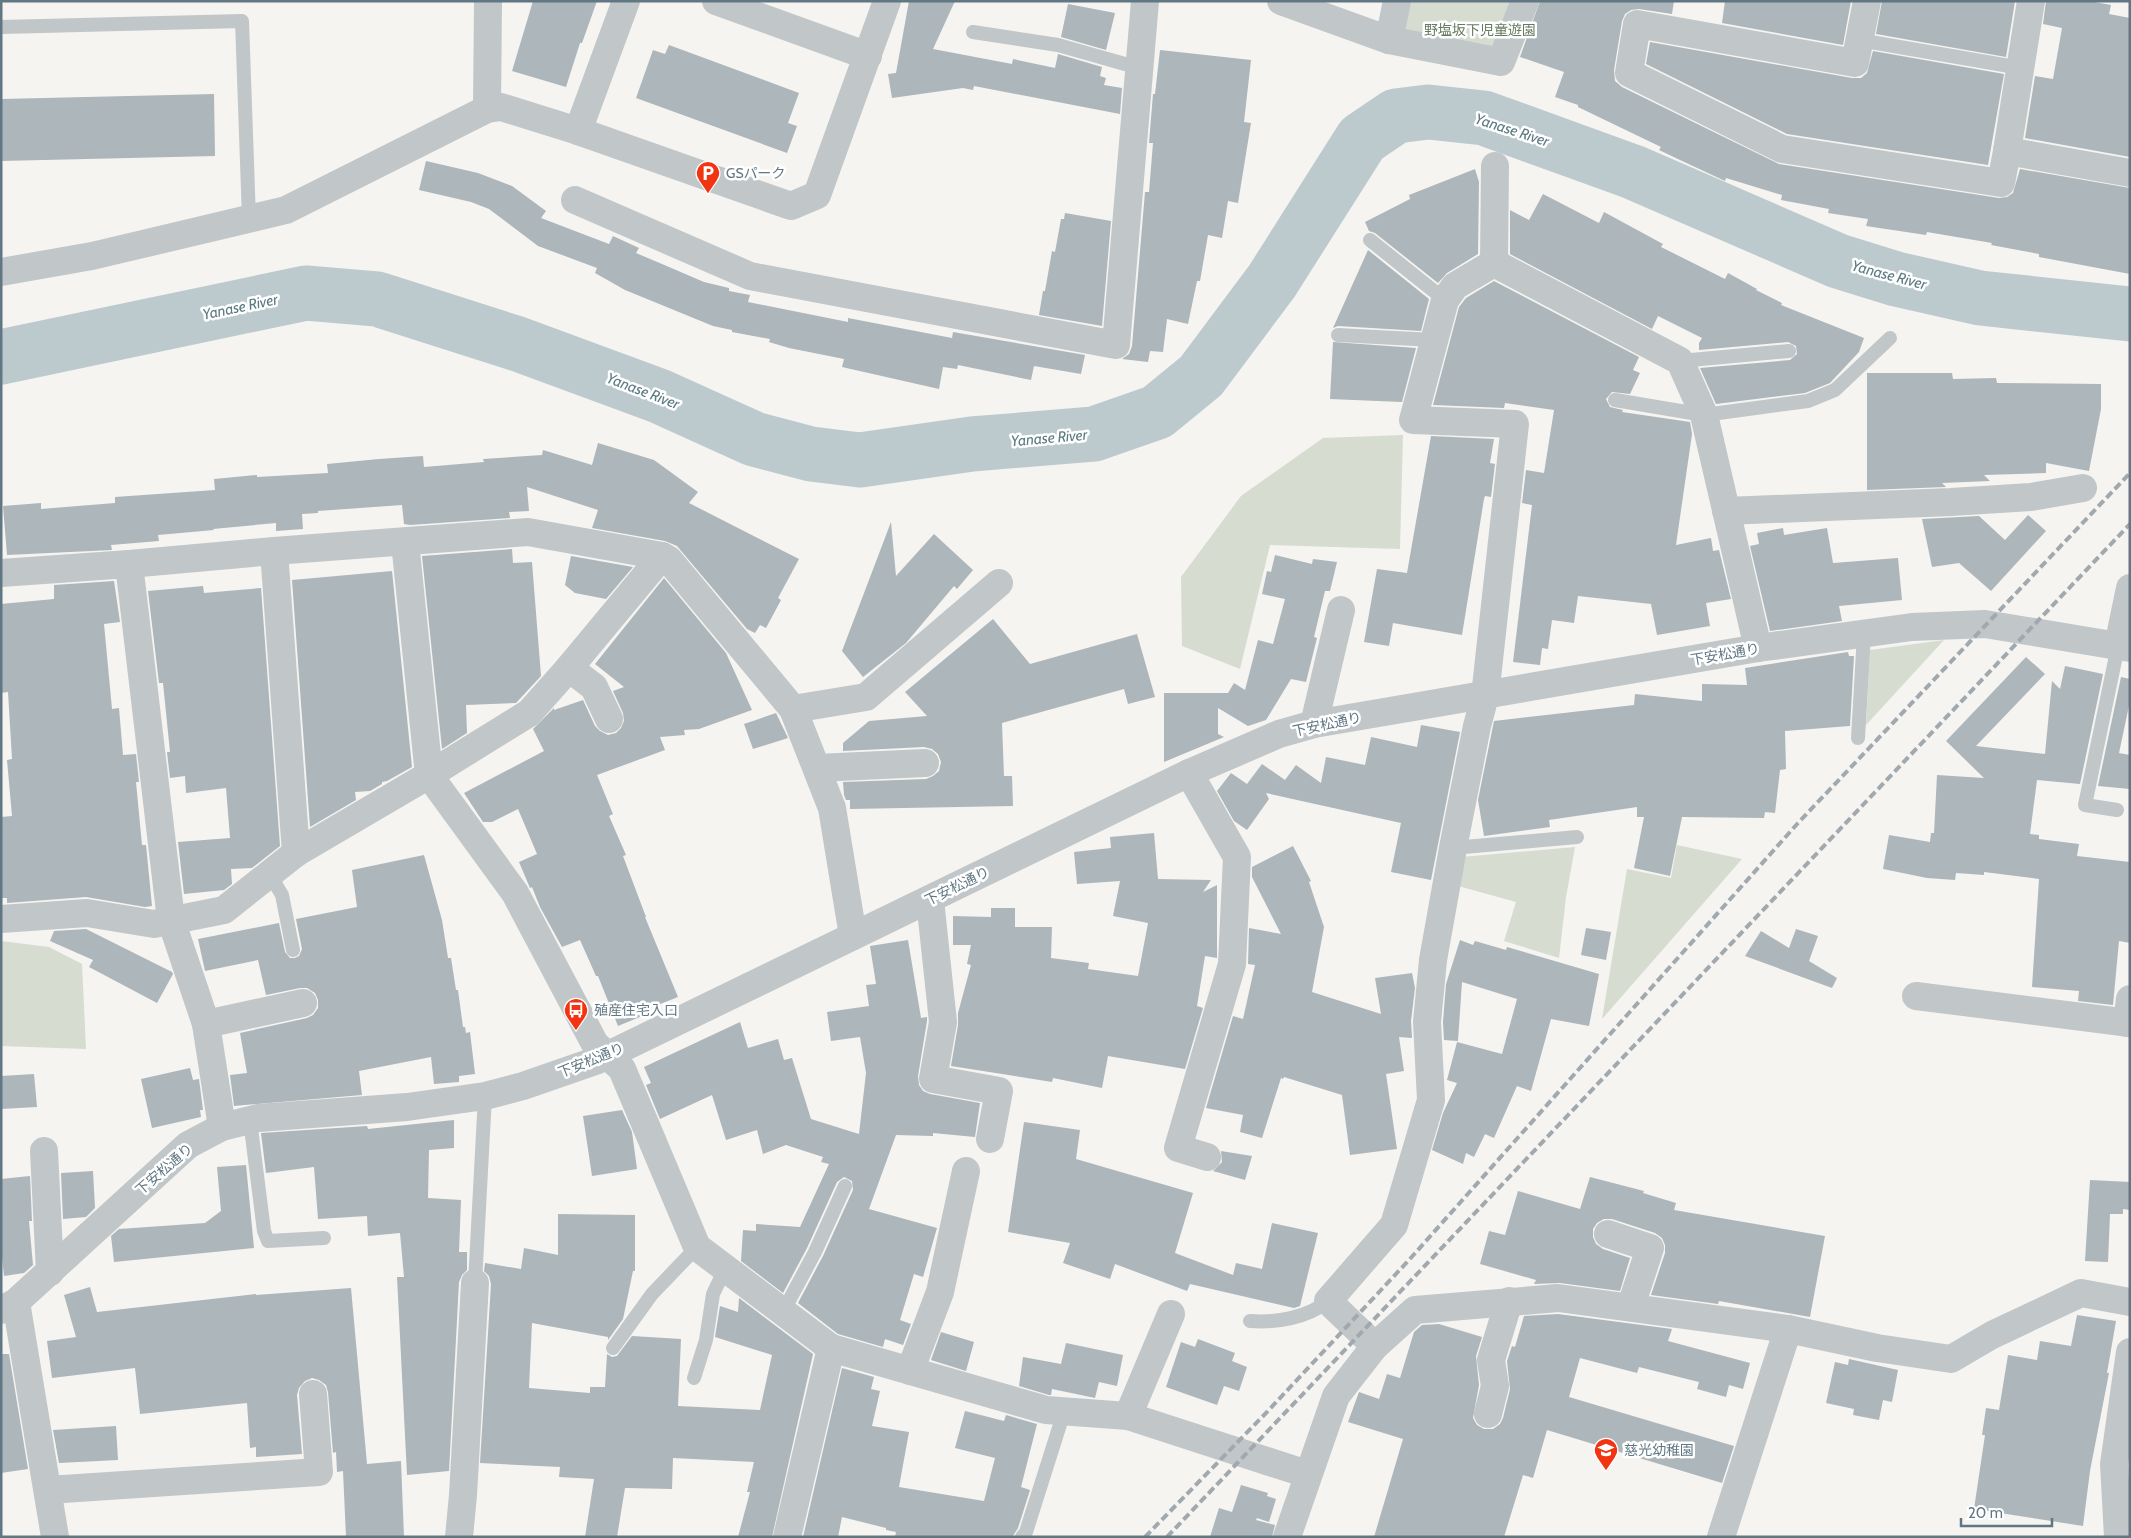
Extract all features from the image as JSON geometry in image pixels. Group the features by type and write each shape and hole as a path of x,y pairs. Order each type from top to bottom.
{"street":[{"path":"487,109 488,1"},
{"path":"578,132 626,1"},
{"path":"716,1 868,56"},
{"path":"1,272 92,256 286,210 487,109 501,107 791,206 817,195 888,1"},
{"path":"575,200 750,276 1116,345 1145,1"},
{"path":"1281,1 1389,40 1502,62 1525,1"},
{"path":"1389,40 1396,1"},
{"path":"1867,1 1855,62 1637,24 1629,73 1782,149 2001,183 2031,1"},
{"path":"2007,151 2130,173"},
{"path":"1494,263 1495,166"},
{"path":"1375,1346 1328,1301 1394,1225 1431,1100 1427,1022 1433,960 1477,726 1485,696 1515,424 1413,420 1445,300 1455,286 1494,263"},
{"path":"1494,263 1680,361 1704,415 1758,648"},
{"path":"1726,511 2022,498 2083,488"},
{"path":"1,573 528,532 662,556 669,560 793,709 832,808 852,936"},
{"path":"405,542 430,775 515,893 595,1044 622,1069 696,1247 831,1348 1046,1410 1128,1416 1307,1474"},
{"path":"274,551 296,853"},
{"path":"1,919 87,913 154,924 224,910 296,853 430,775 529,713 662,556"},
{"path":"129,564 171,920 206,1024 222,1127"},
{"path":"793,709 866,697 999,584"},
{"path":"2124,647 2130,588"},
{"path":"1314,724 1340,610"},
{"name":"下安松通り","path":"9,1306 50,1272 188,1145 222,1127 258,1118 407,1107 485,1096 523,1086 607,1056 1189,773 1279,734 1314,724 1758,648 1912,627 1985,624 2124,647"},
{"path":"569,668 594,686 609,719"},
{"path":"817,768 925,763"},
{"path":"1189,773 1237,857 1232,964 1178,1148 1207,1157"},
{"path":"930,900 943,1022 933,1079 1000,1091 990,1139"},
{"path":"1916,996 2129,1015"},
{"path":"206,1024 303,1003"},
{"path":"44,1151 50,1272"},
{"path":"910,1371 940,1292 966,1171"},
{"path":"1608,1234 1650,1248 1630,1306"},
{"path":"459,1537 475,1283"},
{"path":"1287,1537 1307,1474 1336,1396 1375,1346 1415,1310 1558,1298 1630,1306 1788,1329 1877,1348 1951,1359 1992,1335 2081,1293 2130,1302"},
{"path":"1488,1414 1495,1386 1490,1360 1509,1301"},
{"path":"9,1306 48,1490 56,1537"},
{"path":"1128,1416 1171,1314"},
{"path":"1721,1537 1788,1329"},
{"path":"787,1537 831,1348"},
{"path":"2118,1537 2114,1464 2130,1352"},
{"path":"48,1490 319,1472 313,1394"}],"lane":[{"path":"1,27 242,21 248,219"},
{"path":"973,32 1058,45 1139,68"},
{"path":"1859,40 2021,68"},
{"path":"1370,240 1445,300"},
{"path":"1338,335 1434,340"},
{"path":"1615,400 1704,415 1808,401 1835,390 1890,338"},
{"path":"1680,361 1789,352"},
{"path":"1858,738 1864,634"},
{"path":"2117,810 2084,805 2124,647"},
{"path":"1453,848 1576,837"},
{"path":"269,873 282,895 293,950"},
{"path":"475,1283 485,1096"},
{"path":"250,1120 264,1231 268,1241 324,1238"},
{"path":"783,1312 816,1252 845,1186"},
{"path":"613,1348 652,1294 696,1247"},
{"path":"694,1378 706,1340 713,1294 725,1269"},
{"path":"1250,1321 1267,1322 1297,1316 1316,1310 1328,1301"},
{"path":"1022,1537 1026,1532 1064,1412"}],"green space":[{"name":"野塩坂下児童遊園","path":"1397,1 1525,1 1501,62 1389,40"},
{"path":"1403,435 1400,549 1270,545 1240,669 1182,646 1181,577 1241,496 1323,438"},
{"path":"1944,640 1866,725 1870,650"},
{"path":"1677,845 1742,859 1602,1019 1627,869 1671,878"},
{"path":"1575,847 1566,897 1559,958 1504,941 1516,902 1458,886 1461,857"},
{"path":"1,941 49,947 82,964 86,1049 1,1046"}],"building":[{"path":"533,1 597,1 582,43 580,43 566,87 512,71"},
{"path":"909,1 955,1 933,49 1012,64 1013,59 1055,68 1058,54 1102,67 1100,76 1106,78 1104,85 1122,88 1120,114 974,86 973,90 963,88 892,98 888,74 896,73"},
{"path":"1540,1 1674,1 1672,14 1639,9 1631,10 1625,14 1622,21 1614,70 1615,81 1622,87 1779,164 1999,198 2007,197 2013,193 2020,169 2130,188 2130,274 2039,257 2039,254 1991,245 1992,243 1927,232 1926,235 1866,226 1868,219 1828,213 1829,209 1781,200 1782,195 1726,178 1725,181 1659,150 1661,147 1578,107 1578,105 1555,97 1564,72 1520,57"},
{"path":"1725,1 1851,1 1843,45 1722,23"},
{"path":"1882,1 2015,1 2006,57 1876,34"},
{"path":"2046,1 2089,1 2111,5 2109,14 2130,18 2130,157 2025,138 2035,76 2053,79 2062,28 2043,24"},
{"path":"1068,4 1115,13 1106,50 1061,37"},
{"path":"1650,42 1852,78 1861,78 1867,73 1873,51 2004,74 1988,165 1787,134 1646,64"},
{"path":"669,45 799,93 788,123 797,126 787,153 636,98 653,50 665,54"},
{"path":"1160,50 1251,60 1244,122 1251,123 1238,203 1228,201 1222,238 1208,235 1200,281 1197,281 1188,324 1167,319 1163,352 1150,351 1148,362 1122,359 1129,354 1132,346 1145,192 1149,192 1153,143 1149,143 1153,94 1155,94"},
{"path":"214,94 215,156 1,161 1,99"},
{"path":"426,161 478,173 512,186 546,211 541,218 609,244 613,236 639,248 636,253 704,282 729,288 729,291 750,295 748,302 848,322 848,318 952,338 953,332 1085,355 1081,374 1034,366 1031,380 958,365 957,369 943,367 939,389 842,367 844,359 789,348 769,342 770,339 732,332 732,330 713,326 625,290 595,273 597,268 538,246 489,209 471,202 419,190"},
{"path":"1475,169 1479,182 1478,254 1447,273 1438,283 1375,233 1369,231 1365,222 1410,199 1409,195"},
{"path":"1543,194 1599,223 1604,212 1663,244 1661,247 1725,279 1728,273 1782,303 1781,305 1864,338 1859,352 1830,383 1805,393 1716,404 1700,368 1790,360 1797,354 1796,346 1788,342 1699,350 1699,343 1702,338 1658,316 1652,329 1510,254 1510,210 1529,220"},
{"path":"1065,213 1111,221 1102,326 1039,315 1052,251 1055,252 1061,219 1064,219"},
{"path":"1368,250 1429,299 1421,331 1338,326 1333,328"},
{"path":"1494,281 1639,357 1633,370 1640,373 1630,394 1612,392 1606,399 1610,407 1623,410 1622,412 1690,422 1692,434 1676,545 1711,538 1713,551 1719,550 1731,599 1706,603 1710,626 1657,635 1651,604 1578,596 1574,623 1552,620 1548,649 1542,648 1540,665 1513,662 1532,505 1522,503 1526,470 1544,473 1554,410 1505,403 1504,408 1433,405 1459,307 1466,298"},
{"path":"1333,342 1416,348 1402,402 1330,399"},
{"path":"1867,373 1952,373 1953,379 1996,378 1997,383 2101,384 2101,409 2089,471 2046,463 2046,473 1984,475 1990,481 1942,483 1946,487 1867,490"},
{"path":"1431,436 1494,439 1490,463 1495,464 1491,497 1485,496 1484,499 1462,635 1393,623 1389,646 1364,642 1377,569 1407,573"},
{"path":"598,443 654,460 698,492 689,503 799,559 778,598 781,600 766,628 760,625 755,633 747,629 677,546 665,541 592,528 598,510 527,487 529,511 509,512 510,518 410,525 404,524 402,505 318,511 318,513 302,514 303,529 276,531 276,523 158,535 159,541 111,545 112,550 7,555 3,506 41,503 41,509 115,503 115,497 215,490 214,479 257,475 257,477 328,473 327,464 379,459 423,456 424,467 484,462 483,459 542,455 543,450 592,465"},
{"path":"2028,515 2046,531 1991,591 1959,563 1932,567 1922,519 1979,516 2005,540"},
{"path":"891,522 896,576 934,534 973,570 957,589 954,586 906,643 863,677 842,651"},
{"path":"1783,528 1784,535 1827,528 1833,563 1898,558 1902,600 1839,606 1842,621 1770,631 1750,546 1759,544 1757,533"},
{"path":"512,549 513,563 532,562 541,676 516,703 466,705 467,733 442,749 422,556"},
{"path":"1275,555 1312,564 1313,559 1337,562 1330,591 1325,591 1314,637 1317,638 1306,682 1291,679 1266,720 1248,726 1218,708 1218,734 1224,737 1164,762 1164,693 1228,693 1234,683 1245,690 1258,640 1273,644 1285,599 1262,594 1267,571 1271,572"},
{"path":"571,556 633,567 606,599 575,593 565,585"},
{"path":"392,571 412,767 382,782 382,784 370,791 355,792 356,800 310,827 292,580"},
{"path":"664,578 726,653 752,710 699,729 684,730 685,735 660,737 665,750 597,775 613,814 609,816 626,855 623,856 645,917 678,997 650,1008 652,1012 618,1026 598,976 596,976 580,940 562,947 540,907 532,887 530,888 519,862 537,854 518,809 492,822 483,822 464,793 544,751 533,729 554,708 554,710 583,700 595,726 600,731 608,735 616,733 621,728 624,721 623,713 613,691 624,687 595,664"},
{"path":"114,581 120,622 104,624 112,709 119,708 123,755 136,754 139,782 136,782 142,845 146,845 152,906 145,907 86,897 7,903 7,898 1,898 1,817 12,816 7,760 12,759 8,692 1,693 1,604 54,599 54,585"},
{"path":"203,586 204,593 261,588 280,846 252,868 231,869 232,884 224,890 184,894 178,842 230,838 226,788 186,793 185,776 170,778 167,752 170,752 163,683 159,683 148,591"},
{"path":"993,619 1030,664 1137,634 1155,697 1128,704 1124,689 1002,723 1004,776 1012,776 1013,806 850,809 850,800 846,800 844,795 843,782 926,779 939,771 941,762 938,754 932,749 924,747 843,751 843,743 869,721 927,716 905,692"},
{"path":"1848,652 1849,656 1854,656 1850,726 1785,731 1786,769 1780,770 1775,813 1765,812 1764,818 1682,817 1670,876 1634,868 1644,817 1637,817 1637,807 1549,820 1550,827 1484,836 1478,800 1494,721 1634,705 1635,694 1702,701 1702,684 1747,685 1745,668"},
{"path":"2026,657 2045,674 1976,746 2045,754 2052,681 2060,689 2065,666 2103,674 2080,784 2037,780 2030,834 2039,835 2039,839 2079,844 2077,856 2130,862 2130,943 2119,941 2113,1005 2078,1001 2079,991 2032,987 2039,879 1984,872 1984,875 1956,873 1955,880 1927,878 1883,869 1889,835 1930,842 1931,833 1934,833 1937,775 1984,778 1946,741"},
{"path":"2121,677 2130,679 2130,701 2119,753 2130,755 2130,789 2098,786"},
{"path":"776,713 788,738 753,749 744,724"},
{"path":"1421,725 1460,732 1431,880 1391,872 1401,823 1266,793 1269,799 1247,830 1234,821 1217,791 1231,773 1247,784 1262,764 1285,780 1296,765 1321,783 1326,757 1365,765 1371,737 1417,747"},
{"path":"1154,833 1158,879 1211,880 1203,892 1217,885 1217,958 1205,956 1197,1006 1203,1008 1185,1069 1108,1056 1102,1088 1053,1078 1052,1082 951,1066 958,1025 958,1013 971,965 967,964 971,945 953,945 953,916 991,917 991,908 1015,908 1015,927 1052,927 1051,958 1089,963 1088,969 1138,976 1148,923 1113,916 1120,881 1077,884 1074,852 1111,848 1110,837"},
{"path":"1293,846 1311,881 1309,882 1324,927 1312,992 1381,1014 1375,978 1412,973 1415,988 1411,1021 1412,1038 1399,1037 1404,1071 1386,1074 1397,1149 1350,1155 1342,1095 1284,1077 1283,1079 1281,1078 1262,1138 1240,1132 1243,1115 1206,1108 1233,1016 1243,1019 1255,965 1248,964 1249,928 1281,934 1252,877 1252,867"},
{"path":"424,855 442,920 448,958 451,958 463,1027 465,1027 466,1033 470,1032 475,1074 459,1076 459,1082 434,1084 431,1057 359,1071 362,1095 234,1106 230,1075 247,1073 240,1033 307,1018 313,1015 318,1008 318,1000 315,993 307,988 266,995 258,960 205,971 198,939 279,923 285,952 290,958 295,958 299,956 302,949 296,919 357,907 352,870"},
{"path":"1586,928 1611,932 1606,960 1581,955"},
{"path":"86,929 172,972 173,974 157,1003 89,967 93,960 50,941 54,931"},
{"path":"1796,929 1818,936 1809,961 1837,978 1832,988 1745,956 1761,931 1789,948"},
{"path":"908,940 921,1018 927,1017 918,1076 919,1085 923,1091 930,1094 980,1103 975,1137 933,1133 933,1136 896,1135 869,1209 937,1228 923,1277 914,1274 900,1320 911,1324 903,1345 885,1339 883,1347 838,1334 798,1303 823,1256 853,1190 852,1181 844,1177 837,1182 807,1248 783,1293 741,1261 743,1230 756,1231 756,1224 800,1227 829,1164 821,1162 823,1157 786,1145 763,1154 757,1130 726,1140 712,1095 660,1119 646,1085 651,1083 644,1067 740,1022 748,1048 778,1039 784,1060 792,1058 811,1119 859,1134 866,1073 860,1037 831,1041 827,1012 869,1006 866,985 876,984 870,946"},
{"path":"1460,940 1473,945 1475,941 1506,950 1507,947 1599,974 1589,1026 1551,1019 1531,1091 1517,1086 1494,1138 1485,1134 1474,1157 1466,1153 1463,1164 1432,1150 1443,1113 1457,1083 1447,1080 1457,1042 1502,1054 1517,999 1462,982 1458,1041 1444,1040 1443,1022 1446,984"},
{"path":"190,1068 193,1080 199,1079 203,1110 200,1110 201,1117 152,1128 141,1079"},
{"path":"34,1074 37,1107 1,1109 1,1076"},
{"path":"622,1110 632,1132 637,1169 592,1176 583,1116"},
{"path":"454,1120 454,1148 429,1150 428,1198 461,1200 459,1252 467,1252 467,1270 459,1282 449,1471 407,1475 397,1277 404,1277 400,1233 368,1236 367,1216 318,1219 314,1167 266,1173 261,1133 367,1126 368,1129"},
{"path":"1024,1122 1080,1130 1076,1159 1193,1193 1175,1253 1233,1275 1236,1263 1262,1269 1272,1223 1318,1233 1300,1306 1294,1308 1190,1284 1187,1291 1115,1264 1110,1279 1063,1263 1070,1243 1008,1232"},
{"path":"1221,1151 1252,1156 1245,1180 1213,1171 1222,1162"},
{"path":"246,1165 254,1248 114,1262 111,1236 119,1229 205,1223 221,1211 217,1167"},
{"path":"93,1171 95,1208 86,1217 63,1219 61,1173"},
{"path":"30,1176 32,1221 29,1221 33,1265 24,1273 4,1276 1,1247 1,1179"},
{"path":"1590,1177 1644,1191 1643,1193 1676,1203 1674,1210 1825,1236 1810,1317 1719,1301 1718,1304 1651,1295 1665,1253 1665,1245 1662,1238 1655,1233 1612,1219 1604,1219 1597,1223 1593,1229 1593,1237 1596,1244 1603,1249 1630,1258 1620,1291 1560,1283 1534,1284 1536,1280 1480,1264 1489,1231 1505,1235 1518,1191 1580,1209"},
{"path":"2090,1180 2130,1182 2130,1210 2123,1209 2123,1214 2110,1214 2108,1262 2085,1261"},
{"path":"558,1214 635,1215 635,1271 633,1271 623,1319 608,1340 608,1337 532,1323 529,1388 590,1393 590,1387 605,1387 607,1354 612,1357 617,1356 632,1336 681,1339 678,1406 760,1410 772,1355 715,1337 720,1306 738,1312 739,1298 813,1354 772,1537 738,1537 750,1492 747,1492 754,1462 673,1458 672,1489 625,1488 617,1537 585,1537 594,1479 559,1477 560,1467 480,1463 491,1284 489,1276 484,1271 485,1263 521,1269 524,1248 558,1255"},
{"path":"90,1287 97,1312 256,1294 351,1288 367,1464 401,1461 404,1537 346,1537 343,1471 337,1472 336,1452 333,1453 328,1392 326,1385 319,1380 312,1378 305,1381 299,1388 297,1395 302,1454 256,1457 256,1447 250,1448 247,1403 140,1414 135,1368 52,1378 47,1341 76,1337 64,1295"},
{"path":"1558,1314 1672,1329 1668,1341 1750,1363 1743,1389 1729,1385 1726,1397 1697,1389 1699,1382 1639,1367 1637,1373 1580,1358 1569,1397 1734,1446 1722,1483 1547,1430 1533,1478 1523,1475 1504,1537 1374,1537 1403,1439 1348,1422 1359,1392 1379,1399 1387,1374 1400,1378 1414,1332 1422,1325 1439,1324 1482,1337 1476,1356 1479,1385 1473,1418 1477,1425 1484,1429 1493,1429 1500,1424 1503,1418 1510,1389 1507,1361 1512,1346 1515,1347 1524,1316"},
{"path":"2077,1315 2116,1321 2107,1373 2109,1373 2090,1471 2083,1526 1974,1509 1985,1435 1982,1435 1986,1408 1999,1410 2008,1355 2037,1360 2040,1341 2071,1346"},
{"path":"941,1332 974,1342 966,1371 931,1360"},
{"path":"1198,1339 1235,1353 1232,1361 1247,1367 1239,1391 1224,1386 1217,1405 1166,1387 1181,1342 1195,1347"},
{"path":"1066,1343 1123,1355 1117,1386 1099,1382 1095,1398 1052,1389 1051,1395 1049,1395 1019,1386 1023,1357 1061,1364"},
{"path":"1,1354 9,1354 28,1469 1,1473"},
{"path":"1849,1359 1898,1370 1892,1402 1883,1400 1879,1420 1853,1415 1854,1409 1826,1403 1835,1362 1848,1365"},
{"path":"842,1368 874,1377 871,1389 880,1391 872,1426 909,1432 899,1487 984,1501 995,1458 955,1448 965,1411 1004,1421 1006,1415 1037,1424 1021,1487 1030,1490 1018,1528 1013,1536 895,1537 896,1532 886,1530 886,1528 842,1517 838,1537 803,1537"},
{"path":"116,1426 118,1460 59,1463 53,1430"},
{"path":"1241,1485 1268,1493 1267,1496 1276,1499 1269,1522 1257,1518 1256,1520 1275,1525 1272,1537 1210,1537 1219,1508 1232,1512"}],"waterway":[{"name":"Yanase River","path":"1,357 306,293 377,299 518,344 659,396 754,439 811,454 860,460 972,444 1094,434 1157,412 1201,376 1272,281 1362,139 1396,116 1428,112 1484,118 1633,172 1838,261 1896,279 1980,298 2130,314"}],"railway":[{"path":"1145,1537 1266,1413 1409,1260 1798,823 2130,473"},
{"path":"1167,1537 2130,524"}],"place":[{"name":"GSパーク","path":"708,194"},
{"name":"殖産住宅入口","path":"576,1031"},
{"name":"慈光幼稚園","path":"1606,1471"}]}
